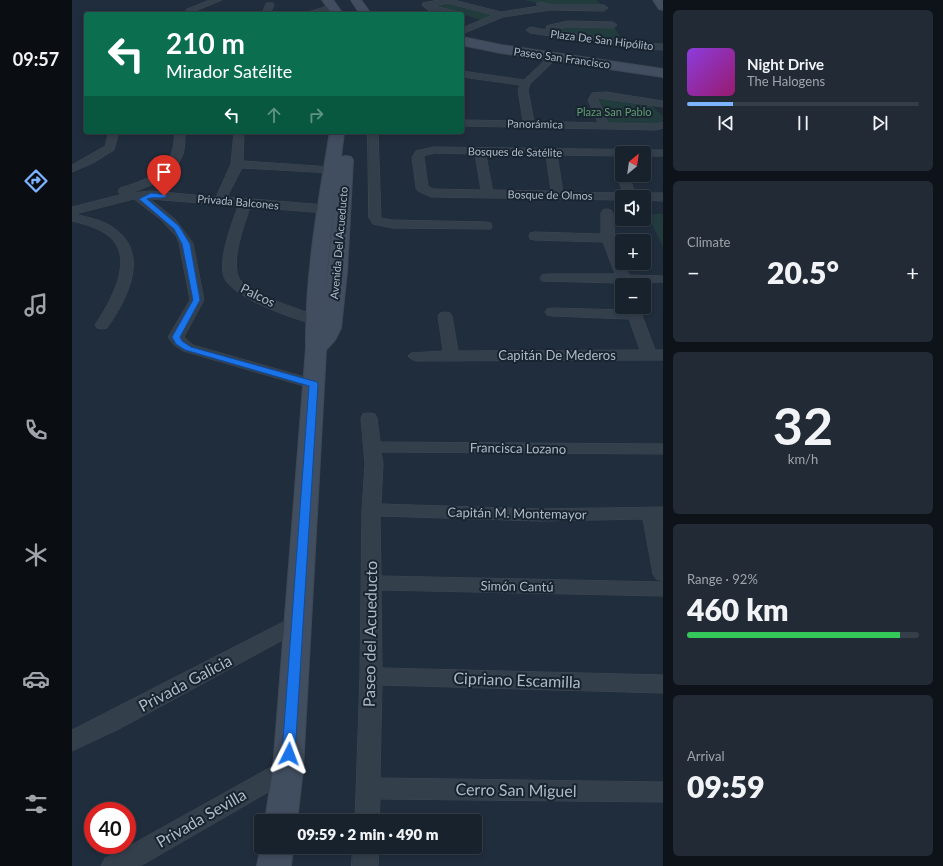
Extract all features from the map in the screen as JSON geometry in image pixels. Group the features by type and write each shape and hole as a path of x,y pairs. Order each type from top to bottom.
{"street":[{"path":"184,2 192,12 218,0"},
{"path":"356,0 365,12"},
{"path":"658,0 663,7"},
{"path":"448,12 428,7 426,5 448,1 501,15"},
{"path":"531,2 551,7"},
{"path":"464,30 501,15 551,7 602,4 624,44"},
{"path":"318,12 334,6 344,12"},
{"path":"469,17 484,21"},
{"path":"540,32 560,25 613,25"},
{"name":"Plaza De San Hipólito","path":"530,30 624,44 663,47"},
{"name":"Paseo San Francisco","path":"464,41 501,49 663,73"},
{"name":"Paseo San Francisco","path":"464,46 663,77"},
{"path":"529,124 523,90 526,83 550,60"},
{"path":"464,74 526,83"},
{"path":"604,125 593,100 594,97 601,94 659,104 663,115"},
{"name":"Panorámica","path":"464,123 660,126"},
{"path":"72,162 85,156 102,144 104,134"},
{"path":"72,169 89,161 110,148 114,134"},
{"path":"72,210 142,185 164,173 171,167 177,154 180,134"},
{"path":"220,200 232,178 237,164 238,134"},
{"name":"Avenida Del Acueducto","path":"282,814 288,769 296,624 314,384 316,348 314,320 325,209 337,134"},
{"name":"Avenida Del Acueducto","path":"316,348 325,340 331,328 338,272 348,134"},
{"path":"373,134 375,218 377,221 392,224 486,226"},
{"name":"Bosques de Satélite","path":"438,194 425,191 422,188 418,157 420,153 436,150 615,152"},
{"path":"480,151 488,194"},
{"path":"551,152 558,195"},
{"name":"Bosques de Satélite","path":"651,153 663,153"},
{"path":"237,164 332,170"},
{"name":"Bosque de Olmos","path":"438,194 615,196"},
{"path":"143,196 177,228 186,244 196,300 176,337 179,342 188,348 314,384"},
{"name":"Privada Balcones","path":"72,217 143,196"},
{"name":"Privada Balcones","path":"72,210 143,196 220,200 325,209"},
{"name":"Bosque de Olmos","path":"651,197 663,197"},
{"name":"Palcos","path":"245,202 230,264 231,277 238,288 314,320"},
{"path":"607,213 608,238 623,278"},
{"path":"72,217 87,220 110,230 121,241 125,248 127,264 125,282 116,306 102,324"},
{"path":"535,236 608,238"},
{"path":"547,278 615,281"},
{"path":"651,279 658,279"},
{"path":"552,312 615,311"},
{"path":"636,314 656,355"},
{"path":"445,316 451,355"},
{"name":"Capitán De Mederos","path":"416,356 656,355"},
{"name":"Paseo del Acueducto","path":"367,814 371,676 371,510 374,464 369,418"},
{"name":"Francisca Lozano","path":"372,447 663,449"},
{"name":"Capitán M. Montemayor","path":"371,510 541,515 657,513"},
{"path":"657,513 663,574"},
{"name":"Simón Cantú","path":"371,584 663,589"},
{"name":"Privada Galicia","path":"72,741 112,722 296,624"},
{"name":"Cipriano Escamilla","path":"371,676 663,684"},
{"name":"Privada Sevilla","path":"114,866 140,853 288,769"},
{"name":"Cerro San Miguel","path":"368,788 663,792"},
{"path":"274,866 276,854"},
{"path":"365,866 366,854"}],"green space":[{"path":"525,0 597,0 604,8 551,7"},
{"path":"451,1 501,15 484,21 464,15 464,12 454,12 428,4"},
{"path":"568,24 613,25 624,43 540,32"},
{"name":"Plaza San Pablo","path":"601,94 651,105 663,116 663,120 656,127 604,125 593,100"},
{"path":"651,214 663,214 663,247 651,222"}],"route":[{"path":"164,196 151,195 142,199 177,228 186,244 196,300 185,324 176,337 179,342 188,348 314,384 296,624 289,754"}]}
